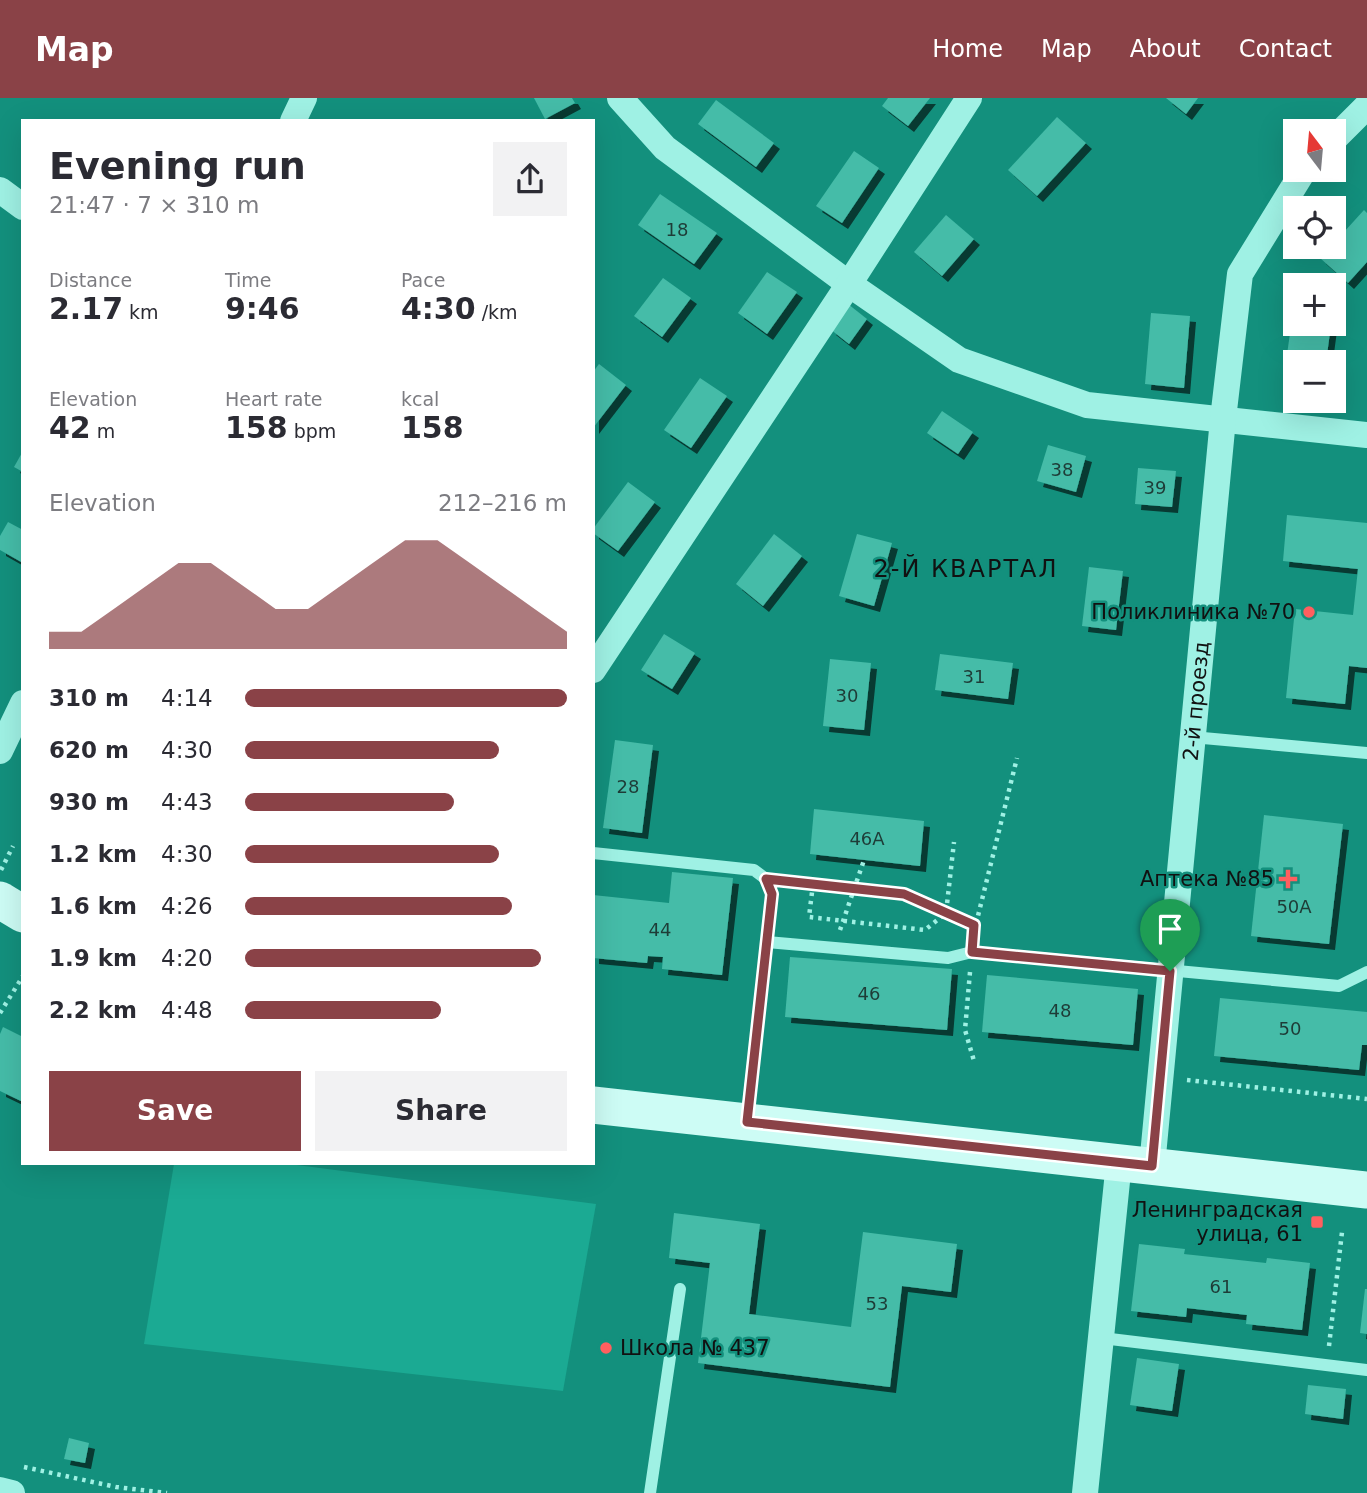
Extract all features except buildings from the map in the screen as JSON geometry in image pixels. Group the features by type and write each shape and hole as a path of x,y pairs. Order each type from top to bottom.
{"main road":[{"path":"0,900 21,913"},
{"path":"595,1105 1367,1190"}],"street":[{"path":"294,119 304,98"},
{"path":"620,98 665,148 849,285 959,360 1087,405 1367,435"},
{"path":"595,667 849,285 969,98"},
{"path":"1346,127 1367,106"},
{"name":"2-й проезд","path":"1085,1493 1102,1338 1170,971 1223,419 1240,274 1297,182"},
{"path":"0,190 21,206"},
{"path":"0,751 21,707"},
{"path":"0,1490 12,1493"}],"lane":[{"path":"1192,737 1367,753"},
{"path":"595,853 754,870 766,879 772,894 747,1122"},
{"path":"767,942 948,958 972,952 1339,986 1367,972"},
{"path":"650,1493 680,1289"},
{"path":"1102,1338 1367,1370"}],"path":[{"path":"974,1061 965,1030 974,925 1017,758"},
{"path":"813,884 809,917 925,930 946,913 954,842"},
{"path":"0,873 13,846"},
{"path":"834,948 864,860"},
{"path":"766,879 904,894 974,925"},
{"path":"0,1013 21,979"},
{"path":"1175,1079 1367,1099"},
{"path":"1327,1365 1342,1232"},
{"path":"12,1464 116,1487 167,1493"}],"green space":[{"path":"174,1165 297,1165 596,1204 563,1391 144,1344"}],"place":[{"name":"Поликлиника №70","path":"1309,612"},
{"name":"Аптека №85","path":"1288,879"},
{"name":"Ленинградская улица, 61","path":"1317,1222"},
{"name":"Школа № 437","path":"606,1348"}],"district":[{"name":"2-Й КВАРТАЛ","path":"966,569"}],"route":[{"path":"766,879 904,894 974,925 972,952 1170,971 1152,1166 747,1122 772,894 766,879"}]}
